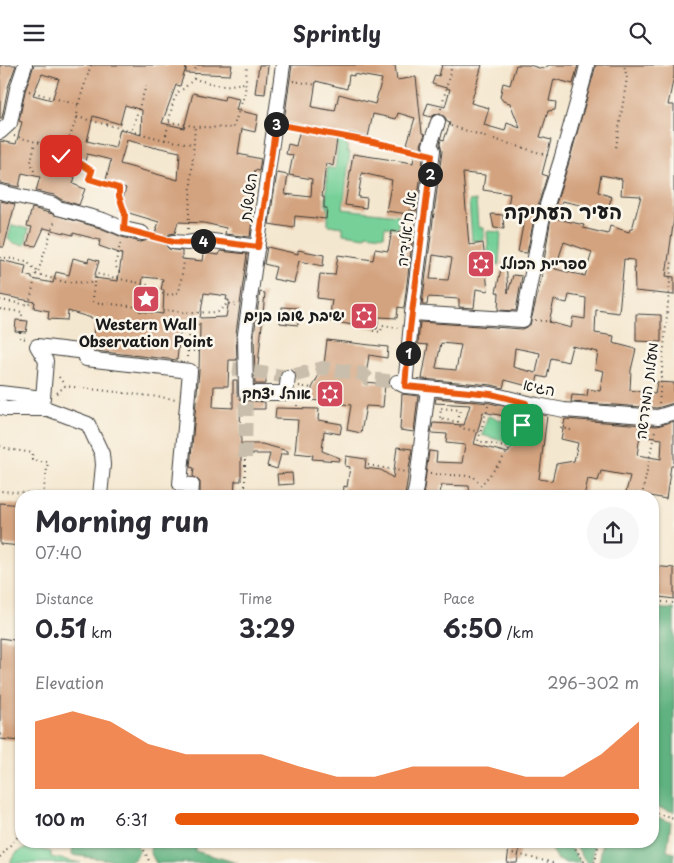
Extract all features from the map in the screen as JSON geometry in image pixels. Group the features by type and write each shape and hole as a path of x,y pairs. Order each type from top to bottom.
{"street":[{"path":"0,132 10,123 17,89 25,65"},
{"path":"412,313 523,320 542,221 583,82 586,65"},
{"name":"השלשלת","path":"282,72 245,334 246,393 286,393 288,377"},
{"name":"אל ח'אלידיה","path":"401,384 433,150 430,145 438,122"},
{"path":"0,192 52,204 58,208 142,233"},
{"path":"180,243 205,240 258,247"},
{"path":"0,393 42,398 46,361 38,346 86,353 86,359 190,371 180,484 192,485 192,490"},
{"name":"הגיא","path":"401,384 428,389 491,394 564,410 658,417 674,412"},
{"path":"415,490 428,389"},
{"path":"0,407 6,409 48,409 88,424 102,454 101,490"}],"path":[{"path":"56,147 68,142 77,117 78,105 90,65"},
{"path":"165,139 173,102 179,91 184,89 194,79 196,65"},
{"path":"169,122 195,126 233,128 245,93 247,65"},
{"path":"452,65 438,122 561,159"},
{"path":"616,147 627,78 624,65"},
{"path":"282,72 317,85"},
{"path":"194,79 222,86 246,83"},
{"path":"132,130 146,86"},
{"path":"17,89 78,105"},
{"path":"77,117 193,144"},
{"path":"276,124 432,155"},
{"path":"195,126 180,243 179,292 171,295 152,292 148,285 97,274 94,283 93,302 192,313 218,312 225,305"},
{"path":"0,132 56,147 61,156 80,163 92,171 89,179 119,188 119,196 125,214 124,229 115,265 118,273 117,277"},
{"path":"34,171 31,162 36,141"},
{"path":"0,300 29,305 37,273 58,208"},
{"path":"0,257 26,261 37,273 65,282 94,283"},
{"name":"מעלות המדרשה","path":"643,490 658,417 672,259"},
{"path":"146,299 148,285"},
{"path":"0,309 22,312 22,320"},
{"path":"186,370 192,313"},
{"path":"523,320 553,322"},
{"path":"373,331 381,332 382,325 410,329"},
{"path":"188,351 200,351"},
{"path":"56,372 65,386 182,400"},
{"path":"299,390 299,386 312,388"},
{"path":"491,394 478,441 509,449"},
{"path":"297,405 298,395"},
{"path":"481,490 481,485 509,449 522,425 526,403"},
{"path":"458,422 440,419 441,408 460,410 458,422 462,428 480,432"},
{"path":"0,446 33,453 32,460 48,462 44,490"},
{"path":"245,458 245,490"},
{"path":"0,491 15,492"},
{"path":"659,602 674,603"},
{"path":"659,814 674,818"},
{"path":"0,857 15,840"},
{"path":"144,848 150,863"},
{"path":"575,848 585,863"},
{"path":"595,863 598,848"},
{"path":"508,851 553,863"}],"green space":[{"path":"336,139 345,141 344,144 348,145 347,152 350,152 343,209 399,215 398,228 385,227 384,236 366,234 365,237 343,234 343,227 328,225 328,206 326,206 327,167 335,169 338,145 335,144"},
{"path":"476,200 478,227 484,228 484,240 472,241 469,201"},
{"path":"12,225 29,229 25,245 12,243 8,238"},
{"path":"487,231 501,232 499,265 489,264"},
{"path":"488,416 518,425 514,436 506,442 482,435"},
{"path":"659,608 674,609 674,812 659,808"},
{"path":"659,818 671,822 667,851 674,853 674,863 599,863 602,848 659,848"},
{"path":"26,848 37,848 51,852 51,857 81,863 11,863 17,852"},
{"path":"72,848 138,848 139,850 134,859 128,862 72,855"},
{"path":"150,848 195,848 195,851 238,863 156,863 150,852"},
{"path":"551,848 571,848 581,863 567,863 558,860"},
{"path":"577,848 594,848 592,863 586,862"}],"building":[{"path":"0,65 16,65 8,87 2,118 0,118"},
{"path":"34,65 232,65 230,75 186,73 186,68 180,86 176,85 162,123 184,128 193,93 224,100 225,96 239,99 236,110 258,115 255,132 242,129 238,154 261,159 259,171 255,170 245,211 253,212 250,237 225,234 226,228 204,223 178,222 175,233 169,234 164,242 169,249 182,251 182,259 203,261 204,253 219,255 220,251 247,254 236,333 237,360 229,360 228,386 214,386 213,407 233,408 233,380 237,380 237,394 241,400 265,402 265,409 240,409 241,444 262,444 288,451 288,454 281,454 277,469 267,466 270,454 241,454 241,481 235,481 234,490 200,490 200,482 193,476 194,468 190,467 199,371 200,323 199,325 181,324 177,360 95,351 92,346 95,319 68,311 67,320 48,319 49,311 34,308 35,302 0,295 0,260 26,266 24,275 32,277 32,279 53,283 56,272 69,275 73,258 88,262 89,258 99,261 94,278 118,281 122,254 99,246 100,240 44,228 36,246 27,245 32,227 27,226 32,208 140,242 149,238 153,239 159,222 119,210 126,188 106,180 111,160 87,154 85,161 78,159 72,176 75,177 73,184 85,189 79,205 62,200 54,195 36,191 40,177 22,173 19,187 0,183 0,141 16,144 22,122 19,121 25,91","holes":["42,74 59,79 52,100 33,95","125,105 142,110 141,135 120,129 115,148 87,141 93,116 120,124","127,140 180,152 178,180 120,164","143,277 163,279 161,290 164,290 163,314 139,311","204,293 227,296 226,300 229,300 226,317 200,318"]},
{"path":"259,65 268,65 265,94 255,93"},
{"path":"292,65 395,65 397,80 416,77 422,133 425,134 421,145 424,152 416,211 409,210 408,214 386,211 392,180 362,173 358,197 367,198 366,208 345,205 353,154 413,163 415,149 406,147 415,118 398,113 396,119 373,114 368,137 338,133 333,166 326,163 322,197 324,197 324,208 327,208 326,219 295,216 294,228 269,224 277,173 288,175 285,194 311,197 312,179 289,175 293,155 286,154 288,144 296,146 301,125 284,121","holes":["354,74 382,79 375,104 339,94 335,111 312,107 316,81 347,89 349,75 354,76"]},
{"path":"442,65 482,65 471,103 489,108 484,125 505,131 507,123 520,128 510,103 503,101 500,97 503,83 510,85 516,65 529,65 543,69 549,65 578,65 573,84 554,79 549,101 556,102 555,110 548,111 540,137 551,140 542,174 547,176 534,219 527,253 518,252 524,220 506,217 510,194 483,190 485,175 463,173 469,245 483,243 488,291 476,289 474,308 459,307 459,299 428,297 427,305 422,305 442,151 440,144 441,139 444,140 450,123 440,114 431,117 424,115 428,103 445,107 450,89 432,84 435,75 439,76","holes":["433,255 452,258 448,280 430,279"]},
{"path":"596,65 674,65 674,76 668,105 674,105 674,218 666,276 674,277 674,295 635,291 634,260 624,259 619,313 596,310 595,333 614,336 613,343 636,349 631,370 630,390 655,394 657,382 674,383 674,403 657,408 571,402 572,395 587,396 588,389 600,391 604,371 595,369 598,352 572,346 568,362 551,358 547,378 538,376 535,388 505,380 503,388 492,385 422,379 428,345 418,344 420,322 522,329 530,325 541,280 550,223","holes":["601,175 622,179 621,195 641,196 632,229 629,232 610,226 608,234 583,228 584,225 558,219 562,201 594,208 595,206 607,210 612,197 598,192","564,242 592,252 585,276 555,269","569,295 586,298 585,319 573,317 571,328 549,322 554,300 567,303","441,343 461,345 456,370 436,368","515,348 540,353 536,373 513,367"]},
{"path":"0,201 15,204 4,247 0,247"},
{"path":"491,214 503,215 504,229 494,228"},
{"path":"392,231 413,234 404,308 398,307 397,318 379,317 377,329 329,321 332,300 317,298 320,274 335,275 338,255 373,260 375,249 388,251"},
{"path":"267,247 298,254 298,250 324,255 323,266 299,261 294,283 273,279 276,267 264,264"},
{"path":"503,260 506,260 508,293 513,275 522,276 516,311 498,310 499,293 496,292"},
{"path":"260,292 265,293 257,376 266,377 266,384 255,384 254,335"},
{"path":"282,307 298,308 298,325 280,323"},
{"path":"636,314 661,315 661,342 636,341"},
{"path":"16,320 28,321 26,332 15,331"},
{"path":"327,340 388,347 387,358 369,355 365,382 385,384 383,407 366,406 361,433 347,430 351,405 311,400 312,388 320,373 323,373"},
{"path":"402,394 418,396 414,432 400,430"},
{"path":"436,398 490,403 547,416 539,479 552,481 556,464 574,461 578,443 561,439 565,419 657,426 674,421 674,466 671,466 666,499 659,498 659,490 626,490 630,476 601,471 598,481 588,479 585,490 469,490 469,486 442,485 441,490 424,490 429,451 437,452 436,462 462,463 465,445 446,443 447,434 431,433 433,423 464,425 470,405 435,403","holes":["483,412 515,418 515,421 527,425 508,453 474,444","640,436 662,439 661,459 637,455"]},
{"path":"276,408 319,409 318,420 342,424 340,434 324,431 322,451 340,458 339,461 312,459 313,455 295,453 298,420 275,419"},
{"path":"397,447 412,449 406,490 344,490 344,486 347,487 350,467 345,466 346,456 366,459 365,468 381,470 393,478"},
{"path":"292,473 293,484 278,485 277,474"},
{"path":"0,503 15,504 15,545 0,544"},
{"path":"659,567 674,568 674,599 659,597"},
{"path":"0,638 15,640 15,740 0,739"},
{"path":"509,848 520,848 517,863 507,863"}],"tunnel":[{"path":"233,369 288,377 323,368 363,374 368,379 397,382"},
{"path":"245,458 246,393"}],"place":[{"name":"ספריית הכולל","path":"481,264"},
{"name":"Western Wall Observation Point","path":"146,299"},
{"name":"ישיבת שובו בנים","path":"364,316"},
{"name":"אוהל יצחק","path":"330,394"}],"district":[{"name":"העיר העתיקה","path":"563,212"}],"route":[{"path":"61,156 80,163 92,171 89,179 119,188 119,196 125,214 124,229 173,242 187,243 205,240 258,247 276,124 432,155 410,329 405,386 491,394 526,403 522,425"}]}
